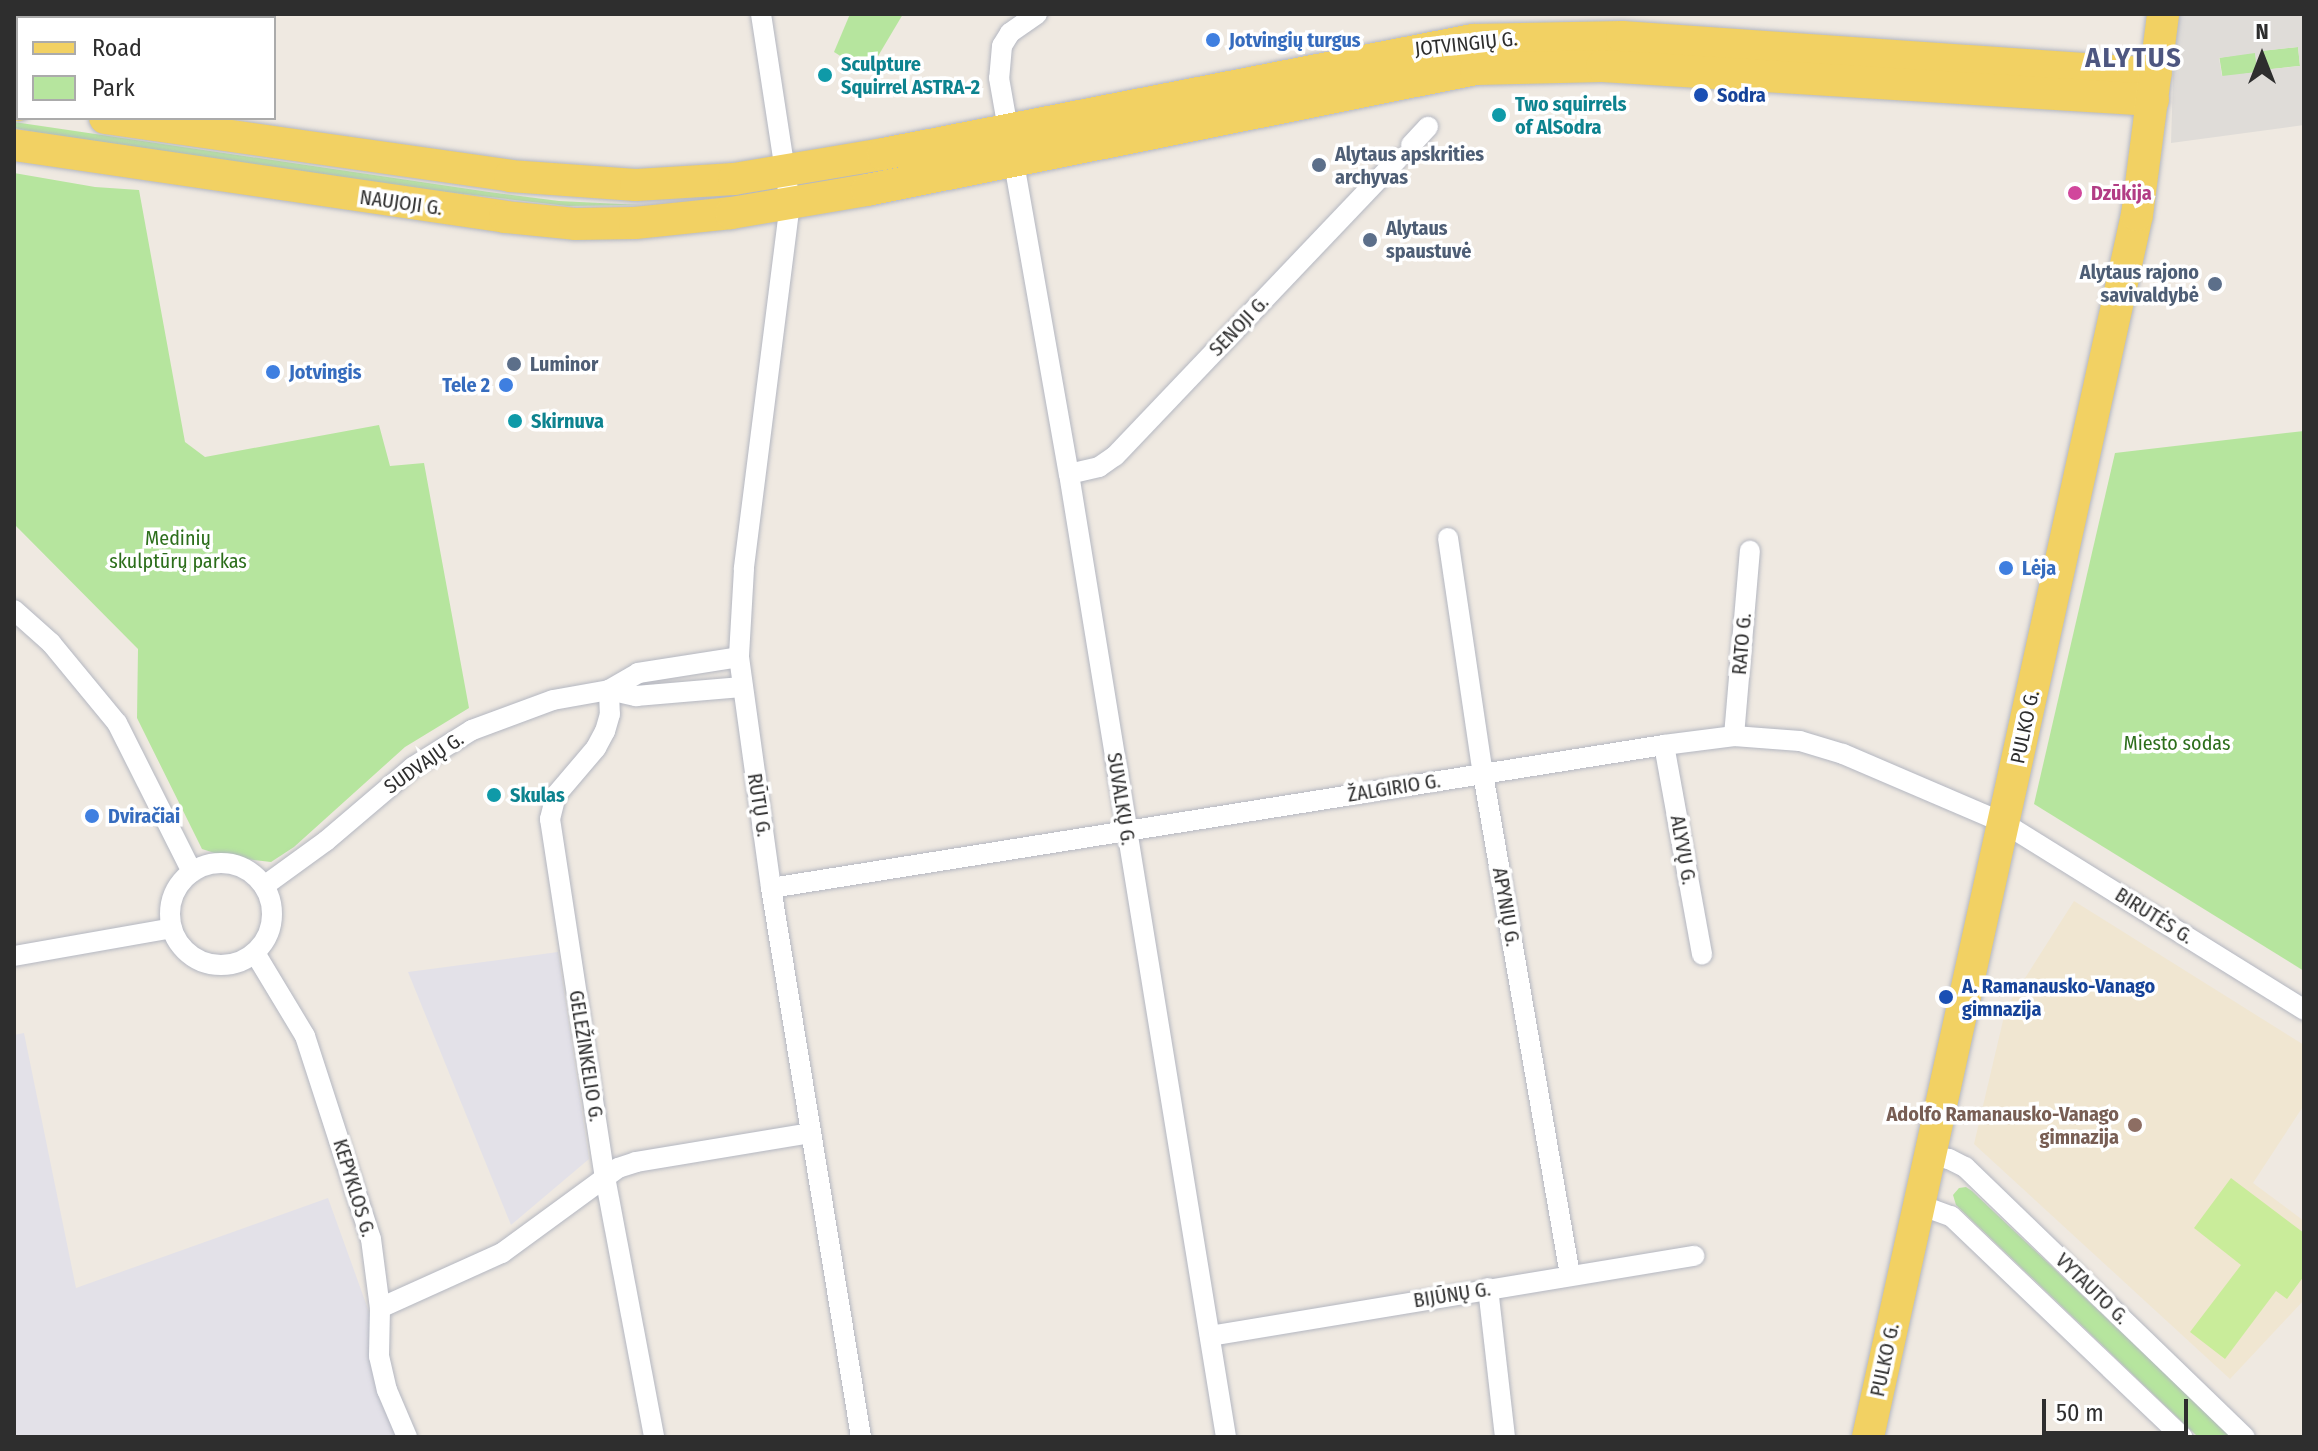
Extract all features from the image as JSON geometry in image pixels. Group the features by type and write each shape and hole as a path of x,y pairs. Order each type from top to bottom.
{"main road":[{"name":"PULKO G.","path":"1868,1437 2134,229 2163,14"},
{"name":"JOTVINGIŲ G.","path":"786,170 1010,146 1476,69 1808,64 2154,87"},
{"name":"NAUJOJI G.","path":"119,120 572,183 697,183 786,170"},
{"name":"NAUJOJI G.","path":"14,145 289,187 575,224 695,218 790,203"},
{"name":"JOTVINGIŲ G.","path":"790,203 1010,146"}],"street":[{"name":"RŪTŲ G.","path":"761,14 790,203 746,554 739,657 771,888 861,1437"},
{"name":"SUVALKŲ G.","path":"1037,14 1010,33 1002,46 999,78 1069,474 1226,1437"},
{"name":"SENOJI G.","path":"1069,474 1099,467 1115,456 1428,127"},
{"name":"APYNIŲ G.","path":"1448,538 1483,774 1570,1275"},
{"name":"RATO G.","path":"1734,736 1750,551"},
{"path":"14,610 51,643 117,723 192,872"},
{"name":"SUDVAJŲ G.","path":"264,886 440,748 472,730 531,707 609,690 638,673 739,657"},
{"name":"SUDVAJŲ G.","path":"609,690 636,696 742,687"},
{"name":"GELEŽINKELIO G.","path":"609,690 610,714 605,731 596,748 556,795 550,819 605,1177 654,1437"},
{"name":"ŽALGIRIO G.","path":"771,888 1734,736 1800,741 1823,748 2004,823"},
{"name":"ALYVŲ G.","path":"1664,745 1702,955"},
{"name":"BIRUTĖS G.","path":"2004,823 2304,1010"},
{"path":"231,864 244,868 264,886 273,914 265,942 255,953 228,965 200,961 178,941 172,928 172,903 176,891 192,872 204,866 231,864"},
{"path":"14,956 172,928"},
{"name":"KEPYKLOS G.","path":"255,953 305,1036 371,1239 380,1308 379,1356 387,1390 407,1437"},
{"path":"380,1308 502,1253 605,1177 636,1162 811,1133"},
{"name":"VYTAUTO G.","path":"1931,1155 1965,1167 2245,1437"},
{"path":"1920,1205 1951,1216 2182,1437"},
{"name":"BIJŪNŲ G.","path":"1210,1336 1694,1256"},
{"path":"1488,1288 1505,1437"}],"shaded area":[{"path":"2304,14 2304,125 2171,143 2175,16","holes":["2298,47 2300,66 2264,70 2262,51","2255,53 2257,72 2222,76 2219,58"]},
{"name":"Adolfo Ramanausko-Vanago gimnazija","path":"2074,901 2304,1045 2304,1105 2253,1183 2304,1221 2304,1300 2230,1379 1974,1144 2006,1008"},
{"path":"558,952 589,1159 511,1225 408,972"},
{"path":"24,1033 76,1288 328,1198 414,1437 14,1437 14,1035"}],"green space":[{"path":"850,14 903,14 868,73 834,52"},
{"path":"2298,47 2300,66 2264,70 2262,51"},
{"path":"2255,52 2258,72 2223,77 2219,58"},
{"path":"14,122 489,192 559,201 641,205 568,206 402,187 41,133 14,128"},
{"name":"Medinių skulptūrų parkas","path":"14,173 95,187 139,190 185,442 205,457 379,425 390,466 424,463 469,708 405,747 294,847 271,862 227,857 202,849 137,718 138,649 14,524"},
{"name":"Miesto sodas","path":"2304,431 2304,971 2034,804 2115,453"},
{"path":"2231,1178 2304,1233 2304,1276 2287,1299 2276,1291 2225,1359 2190,1332 2241,1265 2194,1228"},
{"path":"1966,1187 2232,1437 2198,1437 1956,1205 1953,1195 1959,1188"}],"place":[{"name":"Jotvingių turgus","path":"1213,40"},
{"name":"Sculpture Squirrel ASTRA-2","path":"825,75"},
{"name":"Sodra","path":"1701,95"},
{"name":"Two squirrels of AlSodra","path":"1499,115"},
{"name":"Alytaus apskrities archyvas","path":"1319,165"},
{"name":"Dzūkija","path":"2075,193"},
{"name":"Alytaus spaustuvė","path":"1370,240"},
{"name":"Alytaus rajono savivaldybė","path":"2215,284"},
{"name":"Luminor","path":"514,364"},
{"name":"Jotvingis","path":"273,372"},
{"name":"Tele 2","path":"506,385"},
{"name":"Skirnuva","path":"515,421"},
{"name":"Lėja","path":"2006,568"},
{"name":"Skulas","path":"494,795"},
{"name":"Dviračiai","path":"92,816"},
{"name":"A. Ramanausko-Vanago gimnazija","path":"1946,997"},
{"name":"Adolfo Ramanausko-Vanago gimnazija","path":"2135,1125"}],"district":[{"name":"ALYTUS","path":"2134,58"}]}
